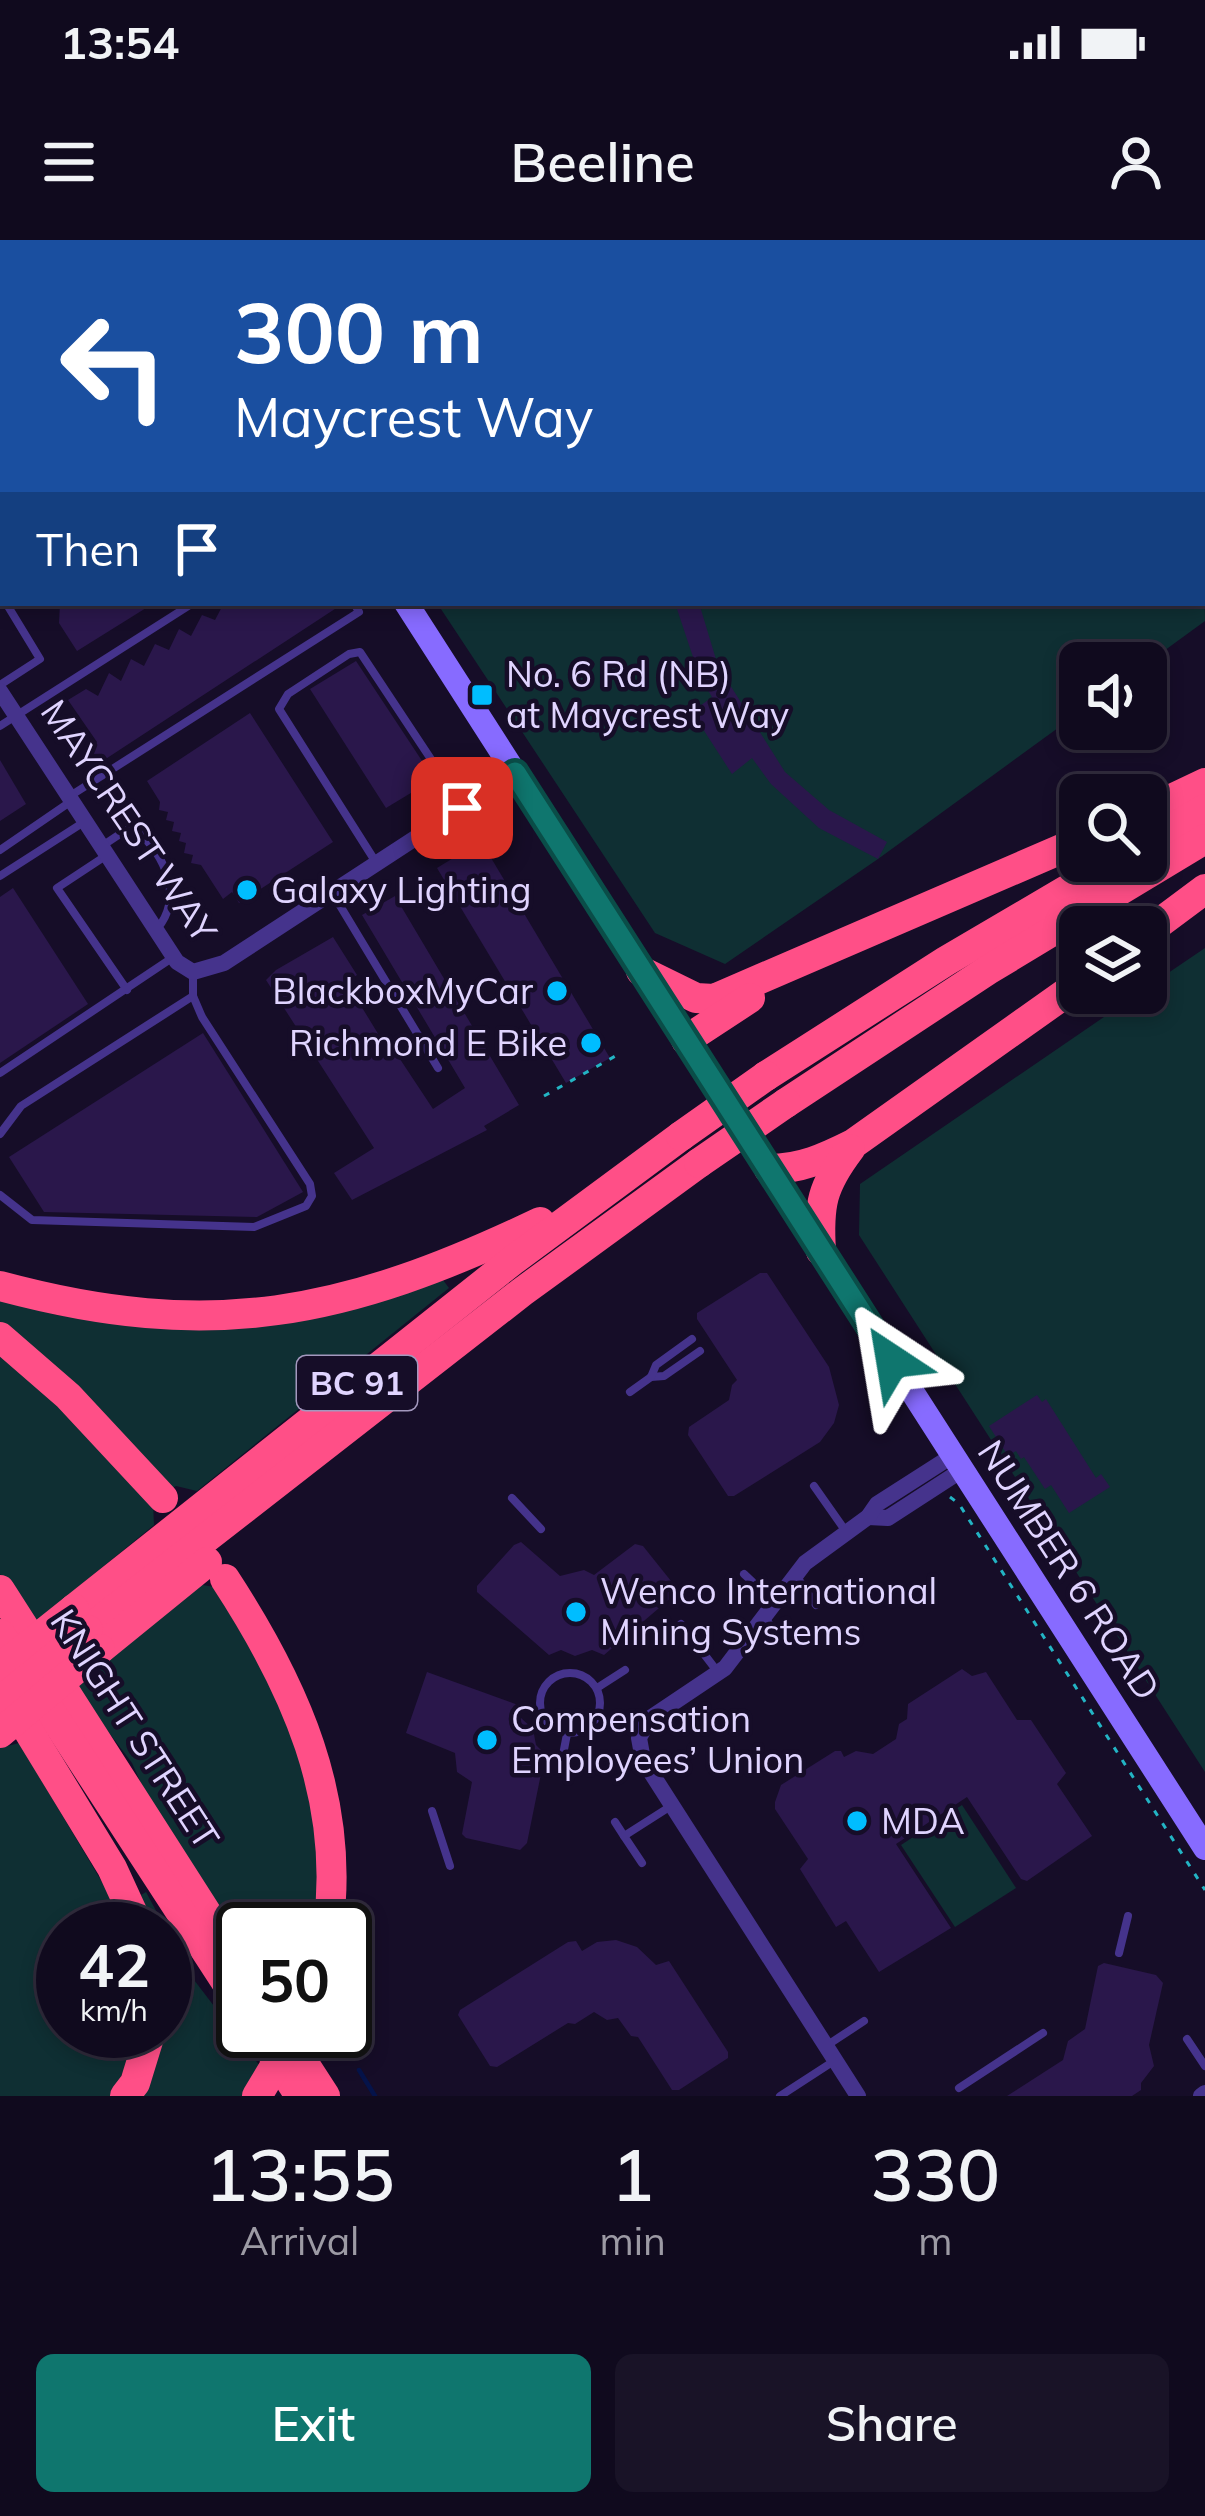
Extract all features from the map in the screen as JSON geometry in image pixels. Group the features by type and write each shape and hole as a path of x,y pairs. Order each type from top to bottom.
{"highway":[{"path":"1167,801 1205,783"},
{"path":"1167,832 1205,809"},
{"name":"BC 91","path":"0,1701 512,1261 644,1162 690,1149 786,1102 988,970 1205,839"},
{"path":"641,970 696,998 714,999 1059,850"},
{"name":"BC 91","path":"0,1668 87,1629 418,1390 766,1076 1081,882"},
{"path":"1167,917 1205,889"},
{"path":"686,1040 805,961"},
{"path":"769,1169 816,1162 853,1144 1059,998"},
{"path":"820,1251 819,1214 827,1179 853,1144"},
{"path":"0,1286 66,1304 151,1315 230,1318 311,1308 391,1286 483,1250 559,1213 644,1162"},
{"path":"0,1336 68,1396 163,1498"},
{"path":"225,1579 279,1671 307,1731 333,1847 330,1902"},
{"name":"KNIGHT STREET","path":"0,1590 216,1928"},
{"path":"0,1733 87,1629"},
{"name":"KNIGHT STREET","path":"0,1634 216,1966"},
{"path":"0,1684 112,1868 128,1902"},
{"path":"125,2096 143,2058"},
{"path":"275,2058 300,2096"},
{"path":"257,2096 280,2058"},
{"path":"300,2058 325,2096"}],"main road":[{"name":"NUMBER 6 ROAD","path":"408,606 1205,1848"}],"street":[{"name":"MAYCREST WAY","path":"0,688 174,957 194,972 224,963 515,773"},
{"path":"858,2096 643,1760 639,1738 649,1719 718,1672 805,1563 868,1517 888,1518 957,1463"}],"lane":[{"path":"0,688 40,659 8,606"},
{"path":"0,726 188,606"},
{"path":"0,850 70,799 359,612 355,606"},
{"path":"376,863 280,709 282,699 334,664 354,652 364,655 462,808"},
{"path":"0,876 85,821"},
{"path":"127,990 57,888 126,830 136,830 146,838 172,887 170,908 156,930"},
{"path":"332,893 438,1069"},
{"path":"0,1073 174,957"},
{"path":"0,1195 32,1220 254,1227 306,1207 312,1196 310,1184 202,1017 193,996 194,972"},
{"path":"0,1133 21,1106 193,996"},
{"path":"651,1377 656,1365 692,1339"},
{"path":"630,1392 700,1351"},
{"path":"814,1486 847,1533"},
{"path":"512,1498 542,1529"},
{"path":"744,1574 770,1610 776,1634"},
{"path":"796,1574 816,1605"},
{"path":"681,1624 718,1672"},
{"path":"597,1688 626,1670"},
{"path":"572,1672 597,1688 598,1716 586,1730 567,1734 543,1717 541,1696 552,1679 572,1672"},
{"path":"562,1766 567,1734"},
{"path":"624,1836 672,1805"},
{"path":"432,1811 450,1866"},
{"path":"615,1822 642,1863"},
{"path":"1119,1953 1128,1916"},
{"path":"780,2096 864,2021"},
{"path":"959,2088 1043,2033"},
{"path":"1187,2039 1205,2066"}],"path":[{"path":"544,1096 619,1054"},
{"path":"943,1492 959,1504 1205,1890"}],"green space":[{"path":"439,606 1205,606 1205,621 1167,649 1167,642 1059,642 1059,727 725,964 655,933"},
{"path":"1205,948 1205,1772 859,1235 860,1184 1108,1014 1167,1014 1167,974"},
{"path":"443,1280 449,1288 197,1491 176,1486 169,1490 0,1324 0,1298 56,1315 150,1327"},
{"path":"0,1349 20,1364 153,1503 154,1525 33,1624 0,1574"},
{"path":"196,1584 215,1587 287,1710 319,1814 318,1902 216,1902 216,1909 156,1817 132,1763 72,1684"},
{"path":"19,1743 114,1902 36,1902 36,2058 129,2058 113,2096 0,2096 0,1748"},
{"path":"962,1805 1016,1888 955,1927 901,1845"},
{"path":"192,1977 216,2009 216,2058 254,2058 263,2070 245,2096 139,2096 154,2058 192,2058"}],"building":[{"path":"60,606 149,606 77,651 59,623"},
{"path":"222,606 339,606 98,764 87,757 97,742 68,700 86,689 98,696 109,673 121,681 131,659 144,666 155,644 169,650 179,629 191,636 202,615 215,620"},
{"path":"676,606 700,606 718,666 785,772 829,810 887,842 878,859 819,828 771,784 752,758 732,774 692,712 712,697 699,675"},
{"path":"356,661 434,779 386,808 310,689"},
{"path":"250,713 333,842 239,903 232,892 223,899 201,865 191,863 193,855 184,853 181,833 172,831 174,822 166,820 168,812 159,810 160,802 147,781"},
{"path":"0,760 26,804 0,821"},
{"path":"481,841 610,1058 566,1083 437,868"},
{"path":"13,888 88,1004 0,1063 0,897"},
{"path":"395,896 519,1105 484,1126 487,1130 352,1200 334,1173 374,1148 266,980 333,937 357,975 348,981 358,1001 433,1109 465,1088 362,915"},
{"path":"203,1033 303,1192 257,1217 44,1212 9,1157"},
{"path":"767,1273 829,1367 839,1405 834,1423 820,1442 728,1496 688,1435 689,1427 729,1400 737,1380 697,1313"},
{"path":"1037,1395 1042,1402 1046,1399 1096,1478 1101,1474 1110,1487 1069,1513 1051,1485 1045,1489 1024,1457 1016,1451 1008,1456 989,1426"},
{"path":"521,1542 560,1576 584,1570 594,1575 635,1544 643,1546 679,1591 604,1655 592,1650 575,1656 561,1650 549,1655 477,1592 477,1586"},
{"name":"MDA","path":"962,1669 972,1676 986,1672 1017,1720 1031,1720 1066,1773 1057,1784 1092,1836 1027,1881 1021,1879 967,1797 896,1844 951,1928 879,1972 846,1921 836,1927 800,1869 808,1859 775,1802 781,1785 835,1751 844,1757 856,1751 873,1754 896,1739 899,1724 907,1719 908,1704"},
{"path":"427,1672 518,1705 521,1718 533,1729 536,1745 545,1754 527,1843 520,1850 462,1834 472,1782 457,1772 455,1753 406,1733"},
{"path":"616,1940 637,1947 656,1965 669,1961 728,2058 672,2090 638,2037 631,2036 618,2018 607,2020 594,2012 497,2067 490,2066 458,2015 460,2010 568,1942 576,1941 582,1951 597,1942"},
{"path":"1104,1963 1156,1975 1163,1983 1149,2045 1154,2066 1141,2090 1132,2096 1007,2096 1063,2060 1068,2041 1085,2029 1098,1966"}],"waterway":[{"path":"359,2070 375,2096"}],"place":[{"name":"No. 6 Rd (NB) at Maycrest Way","path":"482,695"},
{"name":"Galaxy Lighting","path":"247,890"},
{"name":"BlackboxMyCar","path":"557,991"},
{"name":"Richmond E Bike","path":"591,1043"},
{"name":"Wenco International Mining Systems","path":"576,1612"},
{"name":"Compensation Employees’ Union","path":"487,1740"},
{"name":"MDA","path":"857,1821"}],"route":[{"path":"462,808 515,773 892,1361"}]}
